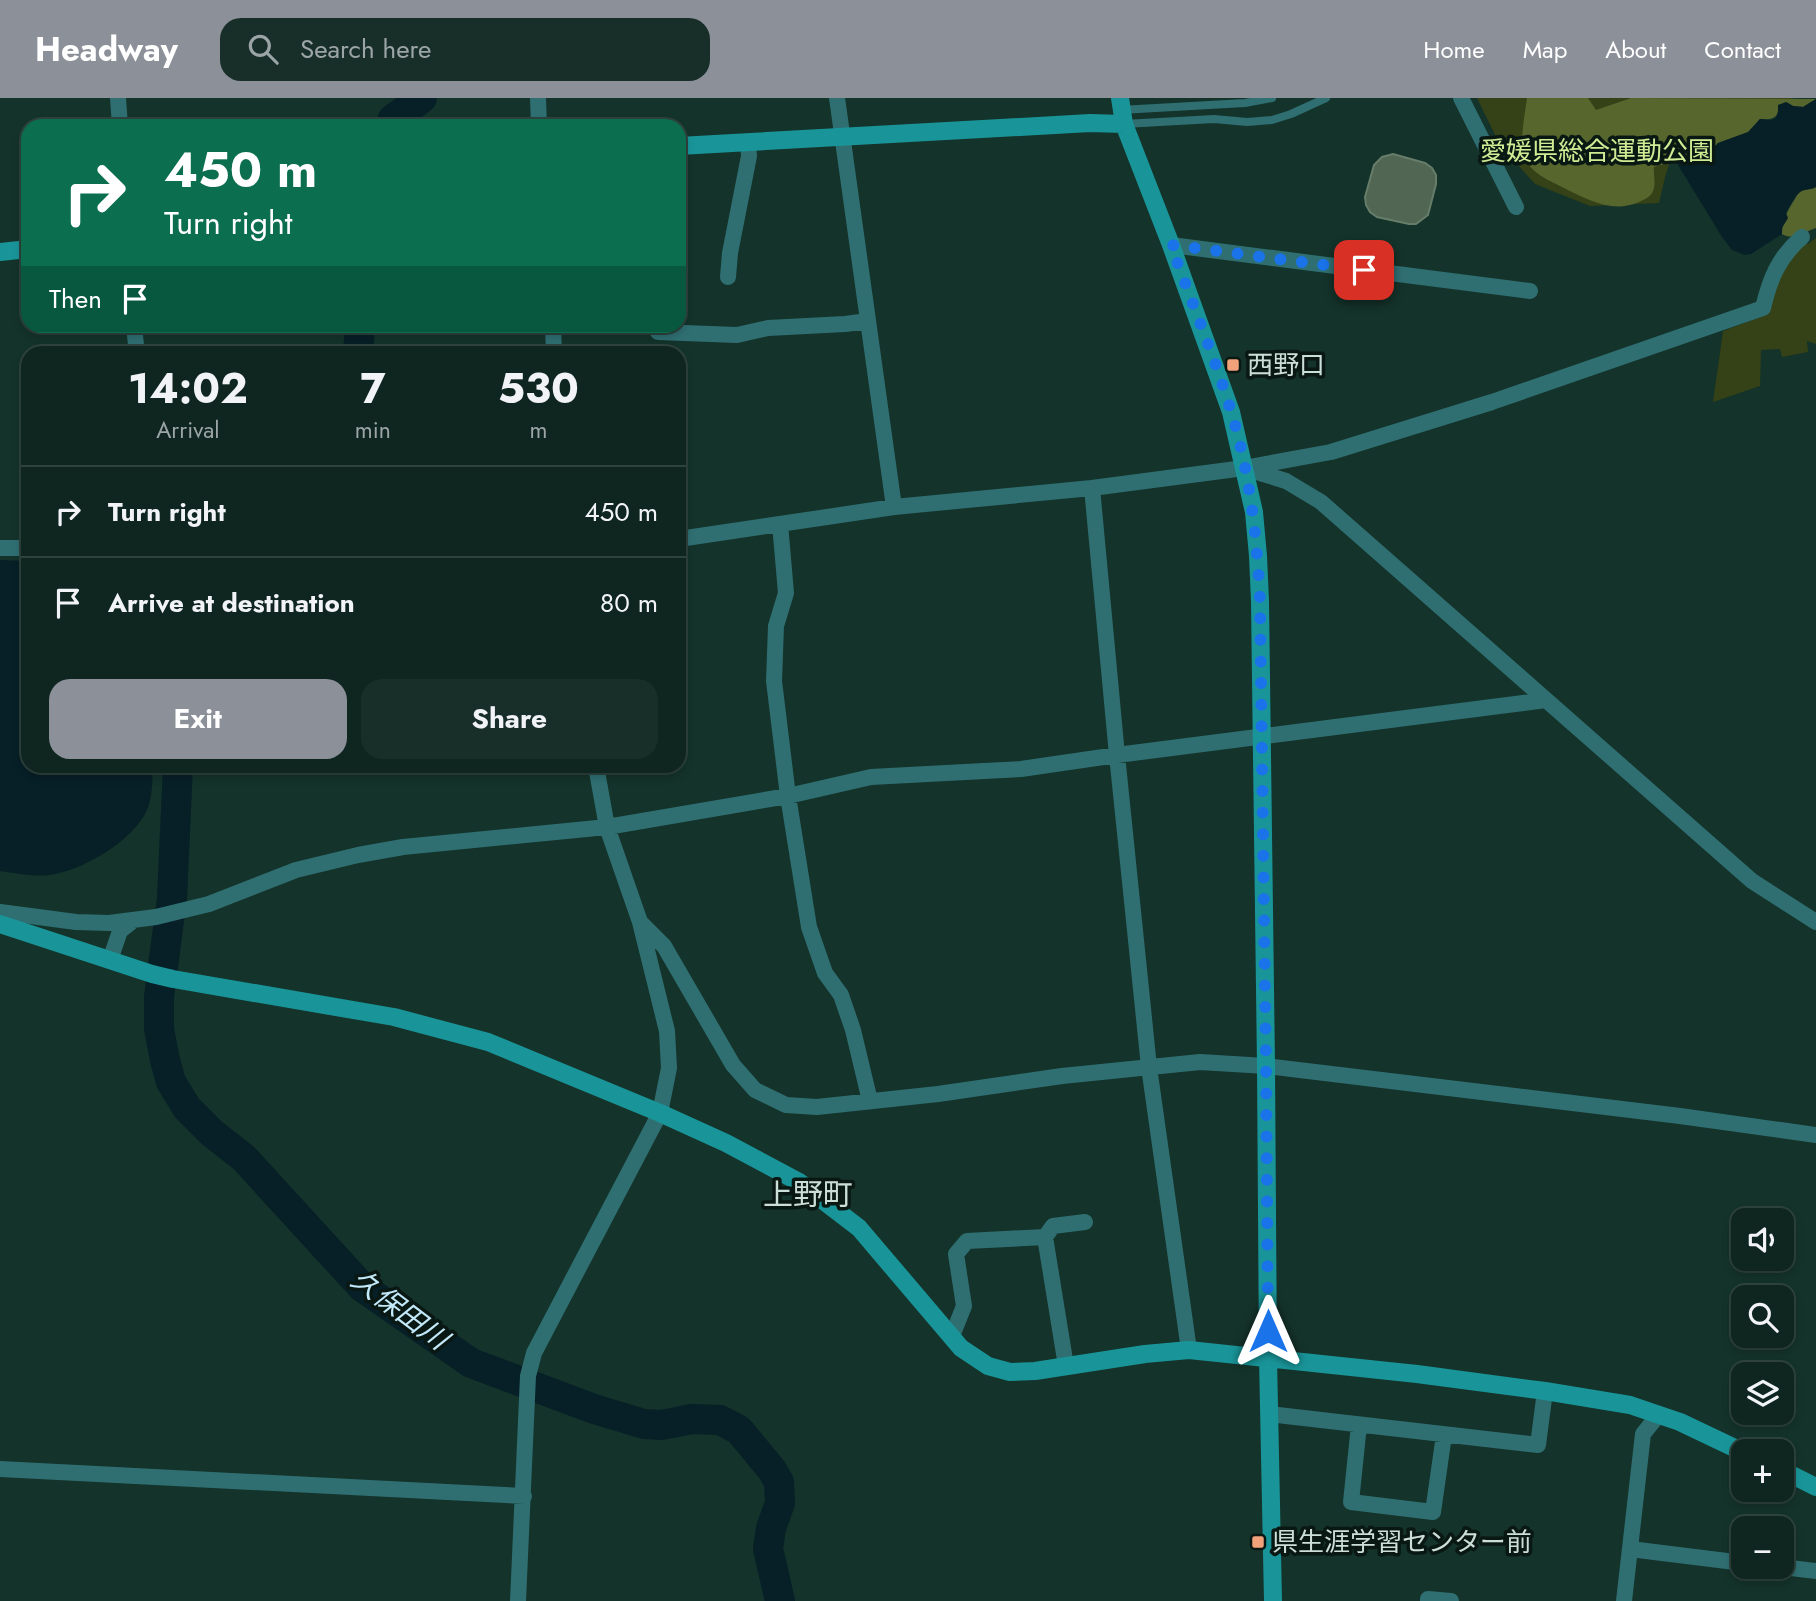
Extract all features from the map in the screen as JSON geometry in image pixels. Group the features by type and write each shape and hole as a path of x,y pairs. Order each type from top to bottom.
{"street":[{"path":"118,98 120,119"},
{"path":"538,98 539,119"},
{"path":"837,98 894,507"},
{"path":"1461,98 1516,207"},
{"path":"686,146 1090,123 1121,111 1231,412 1254,512 1258,556 1262,738 1273,1601"},
{"path":"728,277 730,253 749,156 748,142"},
{"path":"686,539 894,507 1092,488 1244,468 1331,453 1492,402 1763,308 1769,283 1788,249 1802,237"},
{"path":"1171,245 1530,291"},
{"path":"0,252 21,250"},
{"path":"684,333 737,335 768,328 868,321"},
{"path":"1244,468 1286,481 1321,502 1752,881 1816,922"},
{"path":"1092,488 1150,1067 1189,1350"},
{"path":"780,524 786,593 776,626 774,681 788,796 809,927 825,973 841,995 853,1030 870,1101"},
{"path":"0,548 21,548"},
{"path":"0,912 76,922 109,923 156,917 209,904 296,870 403,847 607,827 788,796 871,777 1021,769 1546,700"},
{"path":"518,1601 528,1376 534,1353 660,1113 668,1068 667,1031 640,922 607,827 597,773"},
{"path":"110,960 120,931 134,920"},
{"path":"640,922 664,946 733,1065 755,1090 786,1105 817,1107 938,1094 1062,1076 1200,1062 1266,1066 1816,1135"},
{"path":"0,924 152,974 394,1017 488,1042 660,1113 726,1143 799,1182 859,1228 961,1348 988,1366 1010,1372 1035,1371 1189,1350 1268,1357 1417,1374 1630,1405 1659,1413 1731,1446"},
{"path":"1066,1366 1045,1237 1053,1226 1086,1222"},
{"path":"951,1336 964,1306 956,1254 967,1241 1045,1237"},
{"path":"1269,1414 1538,1446 1545,1391"},
{"path":"1623,1601 1643,1434 1659,1413"},
{"path":"1359,1425 1350,1502 1433,1512 1444,1435"},
{"path":"0,1469 524,1496"},
{"path":"1794,1477 1816,1487"},
{"path":"1630,1549 1731,1562"},
{"path":"1794,1568 1816,1571"},
{"path":"1428,1601 1428,1598 1451,1601"}],"lane":[{"path":"1121,111 1245,103 1272,98"},
{"path":"1121,111 1247,122 1272,120 1326,98"}],"green space":[{"name":"愛媛県総合運動公園","path":"1477,98 1794,98 1675,147 1659,203 1590,206 1535,184 1500,145"},
{"name":"愛媛県総合運動公園","path":"1527,98 1588,98 1596,110 1631,98 1816,99 1803,107 1786,102 1773,118 1760,119 1749,132 1718,143 1711,151 1703,150 1691,156 1671,155 1664,164 1654,167 1654,187 1649,196 1629,205 1609,206 1580,196 1546,179 1527,163 1522,144"},
{"path":"1816,187 1816,228 1795,236 1782,234 1785,217 1798,193"},
{"path":"1816,238 1816,344 1807,341 1808,352 1782,357 1780,349 1761,350 1760,386 1713,402 1723,331 1766,315 1778,277 1801,243 1808,244"}],"water":[{"path":"1816,99 1816,187 1801,191 1794,200 1786,213 1788,218 1782,228 1782,234 1751,254 1745,255 1732,250 1675,160 1677,155 1691,156 1703,150 1711,151 1718,143 1748,132 1760,119 1776,118 1778,105 1786,102 1803,107"},
{"path":"0,560 21,561 21,773 153,773 149,805 140,822 105,853 76,868 49,875 0,871"}],"building":[{"path":"1393,154 1425,163 1436,175 1428,215 1416,224 1377,217 1366,205 1365,197 1374,165 1382,157"}],"waterway":[{"name":"久保田川","path":"393,119 422,98"},
{"name":"久保田川","path":"359,346 360,333"},
{"name":"久保田川","path":"178,773 172,898 159,997 159,1029 171,1082 187,1108 212,1133 244,1158 362,1287 471,1363 594,1409 644,1424 661,1425 692,1419 720,1420 739,1430 779,1482 780,1503 771,1528 768,1549 780,1601"}],"place":[{"name":"西野口","path":"1233,365"},
{"name":"県生涯学習センター前","path":"1258,1542"}],"district":[{"name":"上野町","path":"808,1195"}],"route":[{"path":"1268,1331 1258,556 1254,512 1231,412 1171,245 1364,270"}]}
